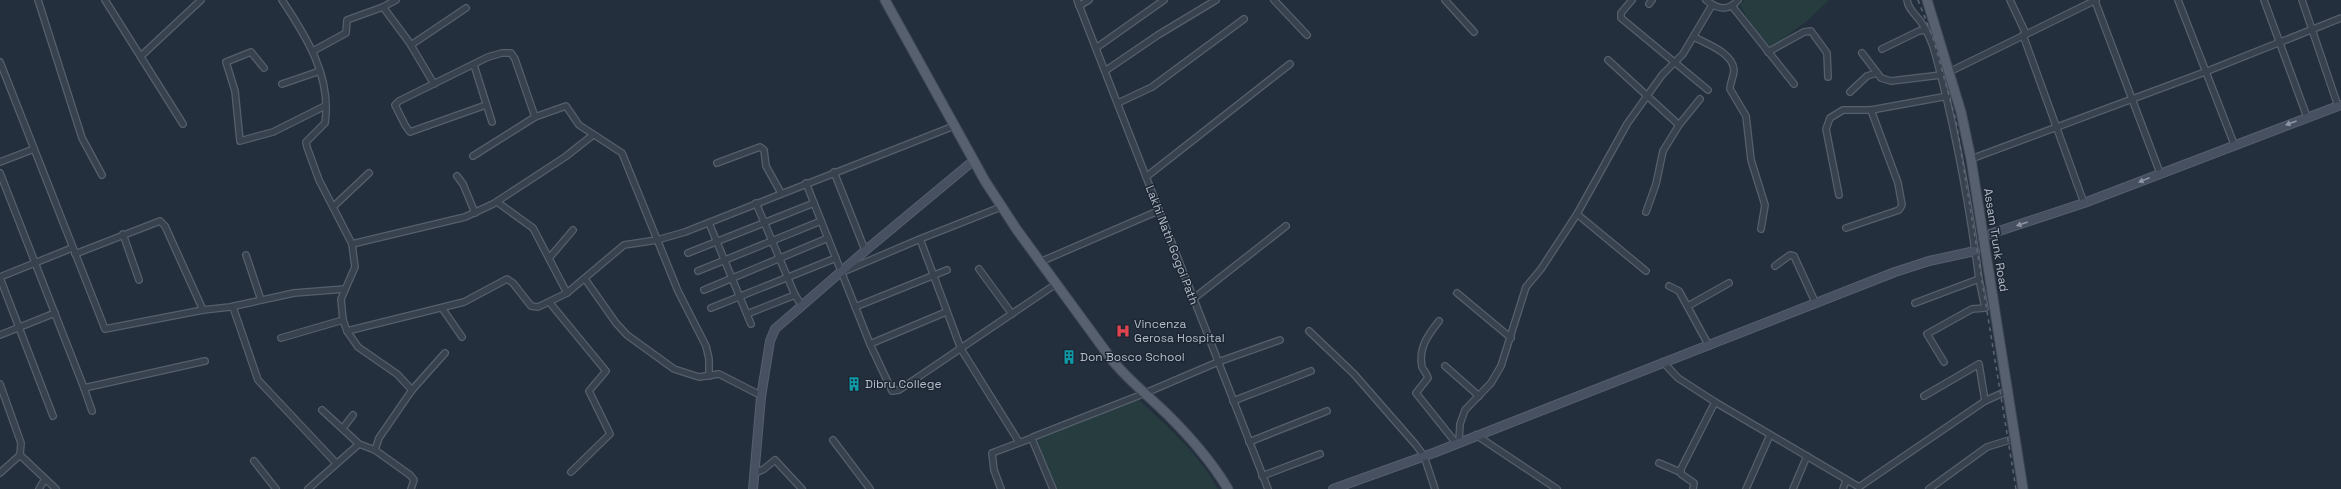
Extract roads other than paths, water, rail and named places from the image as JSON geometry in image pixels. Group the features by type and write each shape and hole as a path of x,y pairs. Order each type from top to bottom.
{"main road":[{"path":"885,0 973,161 1001,207 1112,360 1143,394 1170,417 1209,460 1228,489"},
{"name":"Assam Trunk Road","path":"1927,0 1945,74 1961,112 1971,159 2009,390 2023,489"}],"street":[{"path":"38,0 82,138 102,175"},
{"path":"105,0 183,124"},
{"path":"141,56 201,0"},
{"path":"282,0 313,51 320,71 325,106 325,123 306,142 306,147 319,180 334,206 352,244 355,266 341,299 343,320 347,331 358,347 397,374 412,390"},
{"path":"313,51 346,33 347,20 383,7 396,0"},
{"path":"1078,3 1089,0"},
{"path":"1096,48 1164,0"},
{"path":"1105,71 1158,35 1216,0"},
{"path":"1274,0 1307,35"},
{"path":"1445,0 1474,32"},
{"path":"1632,0 1621,13 1621,18 1708,90"},
{"path":"1706,0 1712,5 1723,8 1732,6 1738,0"},
{"path":"1907,0 1910,9 1926,30 1945,74 1985,308 1972,309 1927,334 1944,362"},
{"path":"2010,0 2084,203"},
{"path":"1862,53 1884,80 1891,81 1945,74 2096,0 2131,99 2160,173"},
{"path":"2178,0 2234,144"},
{"path":"2264,0 2307,117"},
{"path":"1984,236 2084,203 2234,144 2339,105 2302,0"},
{"name":"Lakhi Nath Gogoi Path","path":"1078,3 1118,103 1158,211 1268,489"},
{"path":"1458,442 1460,424 1465,410 1491,383 1501,366 1526,287 1541,269 1576,214 1626,124 1646,96 1674,63 1684,54 1712,5"},
{"path":"1732,6 1794,84"},
{"path":"383,7 411,44 434,84"},
{"path":"411,44 466,8"},
{"path":"1971,159 2206,72 2341,18"},
{"path":"1118,103 1152,87 1244,19"},
{"path":"1882,49 1919,31 1926,30"},
{"path":"1768,52 1804,32 1811,31 1827,53 1828,77"},
{"path":"1694,37 1726,56 1733,65 1733,76 1730,89 1746,116 1751,160 1765,205 1762,229"},
{"path":"264,68 251,52 226,62 235,91 240,141 273,132 325,106"},
{"path":"486,104 425,127 408,131 396,108 396,103 474,64 496,54 511,53 515,58 536,117"},
{"path":"1608,60 1679,125"},
{"path":"0,62 105,329 203,310 233,307 294,293 345,289"},
{"path":"474,64 492,122"},
{"path":"1146,177 1290,64"},
{"path":"282,84 320,71"},
{"path":"1850,92 1868,76 1877,73"},
{"path":"1839,194 1826,124 1830,118 1843,110 1871,110 1948,96"},
{"path":"1646,212 1656,184 1663,151 1679,125 1700,98"},
{"path":"473,156 536,117 566,106 579,125 622,153 678,291 706,346 709,358 709,376"},
{"path":"1846,228 1899,210 1902,205 1898,183 1871,110"},
{"path":"347,331 442,308 468,300 498,282 507,279 513,283 531,306 538,307 550,303 567,293 624,245 657,240 709,223 806,183 954,126"},
{"path":"352,244 443,224 475,212 497,202 565,157 593,135"},
{"path":"717,163 760,147 764,150 766,166 781,193"},
{"path":"0,162 34,149"},
{"path":"753,489 762,396 770,341 775,329 866,250 973,161"},
{"path":"834,172 866,250"},
{"path":"0,173 92,411"},
{"path":"334,206 370,173"},
{"path":"457,176 463,184 475,212"},
{"path":"806,183 870,344 889,387 895,391 961,349 1056,284"},
{"path":"497,202 533,228 550,257 567,293"},
{"path":"756,203 795,295 802,306"},
{"path":"688,253 718,243 814,203"},
{"path":"841,273 920,239 1001,207"},
{"path":"1040,262 1158,211"},
{"path":"1576,214 1646,271"},
{"path":"75,254 155,221 163,222 203,310"},
{"path":"698,271 821,221"},
{"path":"709,223 751,324"},
{"path":"1193,299 1286,226"},
{"path":"550,257 573,230"},
{"path":"123,234 139,280"},
{"path":"704,290 828,238"},
{"path":"920,239 961,349 1019,442"},
{"path":"53,416 0,277 72,248"},
{"path":"1333,489 1424,456 1663,362 1709,346 1895,272 1929,260 1975,251"},
{"path":"246,254 261,300"},
{"path":"1775,266 1790,255 1794,256 1816,304"},
{"path":"711,308 787,276 836,258"},
{"path":"979,269 1012,314"},
{"path":"856,307 947,270"},
{"path":"584,279 616,323 639,345 678,371 699,377 719,374 762,396"},
{"path":"1915,303 1979,279"},
{"path":"1688,306 1729,284"},
{"path":"1669,286 1679,291 1709,346"},
{"path":"1457,294 1510,338"},
{"path":"747,314 795,295"},
{"path":"550,303 606,371 589,390 610,434 571,472"},
{"path":"233,307 258,380 336,463"},
{"path":"442,308 462,337"},
{"path":"870,344 946,312"},
{"path":"0,335 55,313"},
{"path":"281,338 343,320"},
{"path":"1439,321 1424,343 1421,360 1428,378 1416,393 1458,442"},
{"path":"1309,331 1354,374 1416,445 1424,456 1435,489"},
{"path":"1001,489 994,470 992,453 1143,394 1218,362 1280,340"},
{"path":"375,450 380,438 412,390 446,353"},
{"path":"84,388 205,361"},
{"path":"1663,362 1665,366 1678,378 1715,402 1856,486 1861,486 1985,400 2009,390"},
{"path":"1924,396 1978,364 1985,400"},
{"path":"1445,366 1479,396"},
{"path":"1233,401 1311,371"},
{"path":"0,384 22,443 20,455 0,473"},
{"path":"1680,472 1715,402"},
{"path":"322,410 359,444 375,450 410,475 414,480 412,489"},
{"path":"1249,442 1326,411"},
{"path":"343,428 353,415"},
{"path":"1476,435 1557,489"},
{"path":"1746,489 1770,435"},
{"path":"1032,438 1053,489"},
{"path":"1929,489 1987,447 2016,438"},
{"path":"833,440 870,489"},
{"path":"308,489 359,444"},
{"path":"1262,476 1320,454"},
{"path":"20,455 56,489"},
{"path":"1793,489 1807,456"},
{"path":"755,473 764,469 775,460 802,489"},
{"path":"254,461 276,489"},
{"path":"1659,463 1680,472 1694,483 1693,489"},
{"path":"39,489 44,479"},
{"path":"1843,489 1846,481"}],"railway":[{"path":"1918,0 1934,41 1956,121 2016,489"}],"place":[{"name":"Vincenza Gerosa Hospital","path":"1123,331"},
{"name":"Don Bosco School","path":"1069,357"},
{"name":"Dibru College","path":"854,384"}]}
